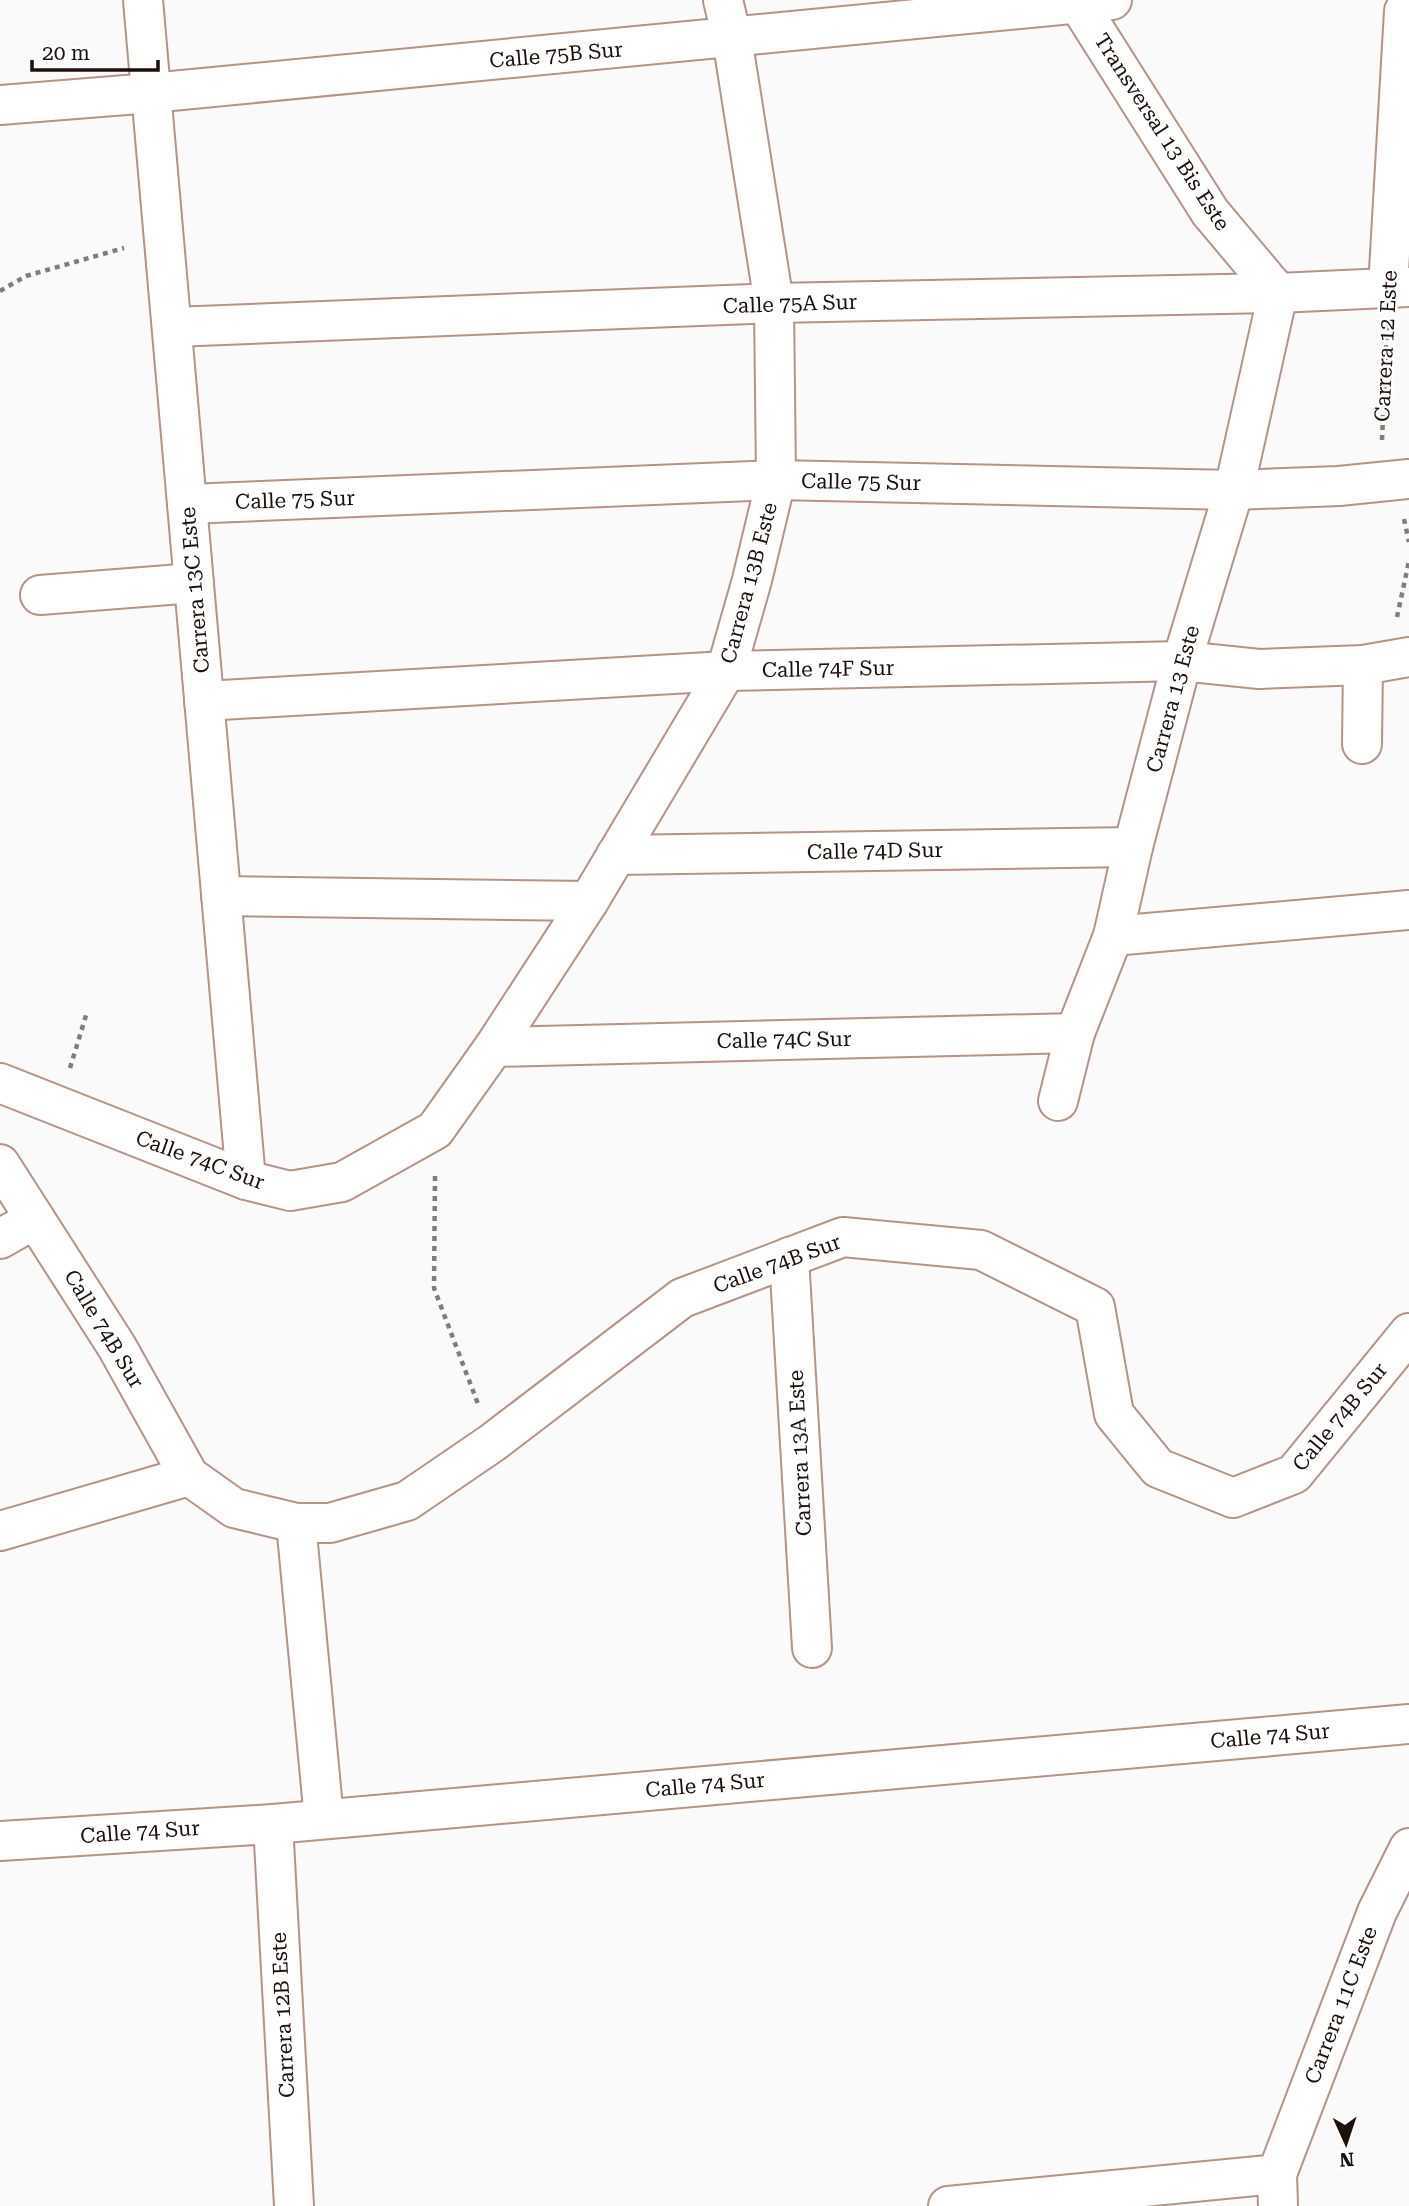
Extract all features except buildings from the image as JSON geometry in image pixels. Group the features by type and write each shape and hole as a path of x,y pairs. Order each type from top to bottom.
{"street":[{"name":"Carrera 13C Este","path":"143,0 246,1180"},
{"name":"Carrera 13B Este","path":"435,1129 494,1047 589,901 726,671 752,580 776,480 774,303 732,38 723,0"},
{"name":"Calle 75B Sur","path":"0,105 732,38 1089,1"},
{"name":"Transversal 13 Bis Este","path":"1089,1 1210,212 1278,293"},
{"name":"Carrera 12 Este","path":"1399,288 1404,11 1409,2"},
{"name":"Calle 75A Sur","path":"172,327 774,303 1399,288"},
{"name":"Carrera 13 Este","path":"1058,1101 1075,1033 1113,936 1133,847 1182,661 1234,490 1278,293"},
{"name":"Calle 75 Sur","path":"187,504 776,480 1234,490 1339,486 1395,480"},
{"path":"40,594 194,583"},
{"name":"Calle 74F Sur","path":"204,701 726,671 1182,661 1259,669 1387,661"},
{"path":"1362,744 1387,661"},
{"name":"Calle 74D Sur","path":"616,855 1133,847"},
{"path":"221,896 589,901"},
{"path":"1113,936 1409,910"},
{"name":"Calle 74C Sur","path":"494,1047 1075,1033"},
{"name":"Calle 74C Sur","path":"0,1083 246,1180 289,1191 342,1182 435,1129"},
{"name":"Calle 74B Sur","path":"0,1164 117,1347 189,1476 234,1508 296,1522 330,1523 407,1501 492,1443 682,1298 843,1237 981,1250 1095,1307 1114,1414 1158,1468 1233,1498 1294,1474 1409,1333"},
{"path":"0,1239 36,1219"},
{"name":"Carrera 13A Este","path":"789,1257 812,1648"},
{"path":"0,1531 189,1476"},
{"path":"296,1522 324,1819"},
{"name":"Calle 74 Sur","path":"0,1840 272,1824 1409,1724"},
{"name":"Carrera 12B Este","path":"272,1824 294,2206"},
{"name":"Carrera 11C Este","path":"1277,2190 1377,1912 1409,1848"},
{"path":"948,2206 1277,2190"}],"path":[{"path":"0,291 26,276 164,237"},
{"name":"Carrera 12 Este","path":"1395,480 1399,288"},
{"path":"1403,516 1409,542"},
{"path":"1387,661 1409,561"},
{"path":"58,1106 87,1012"},
{"path":"435,1129 434,1288 492,1443"}]}
